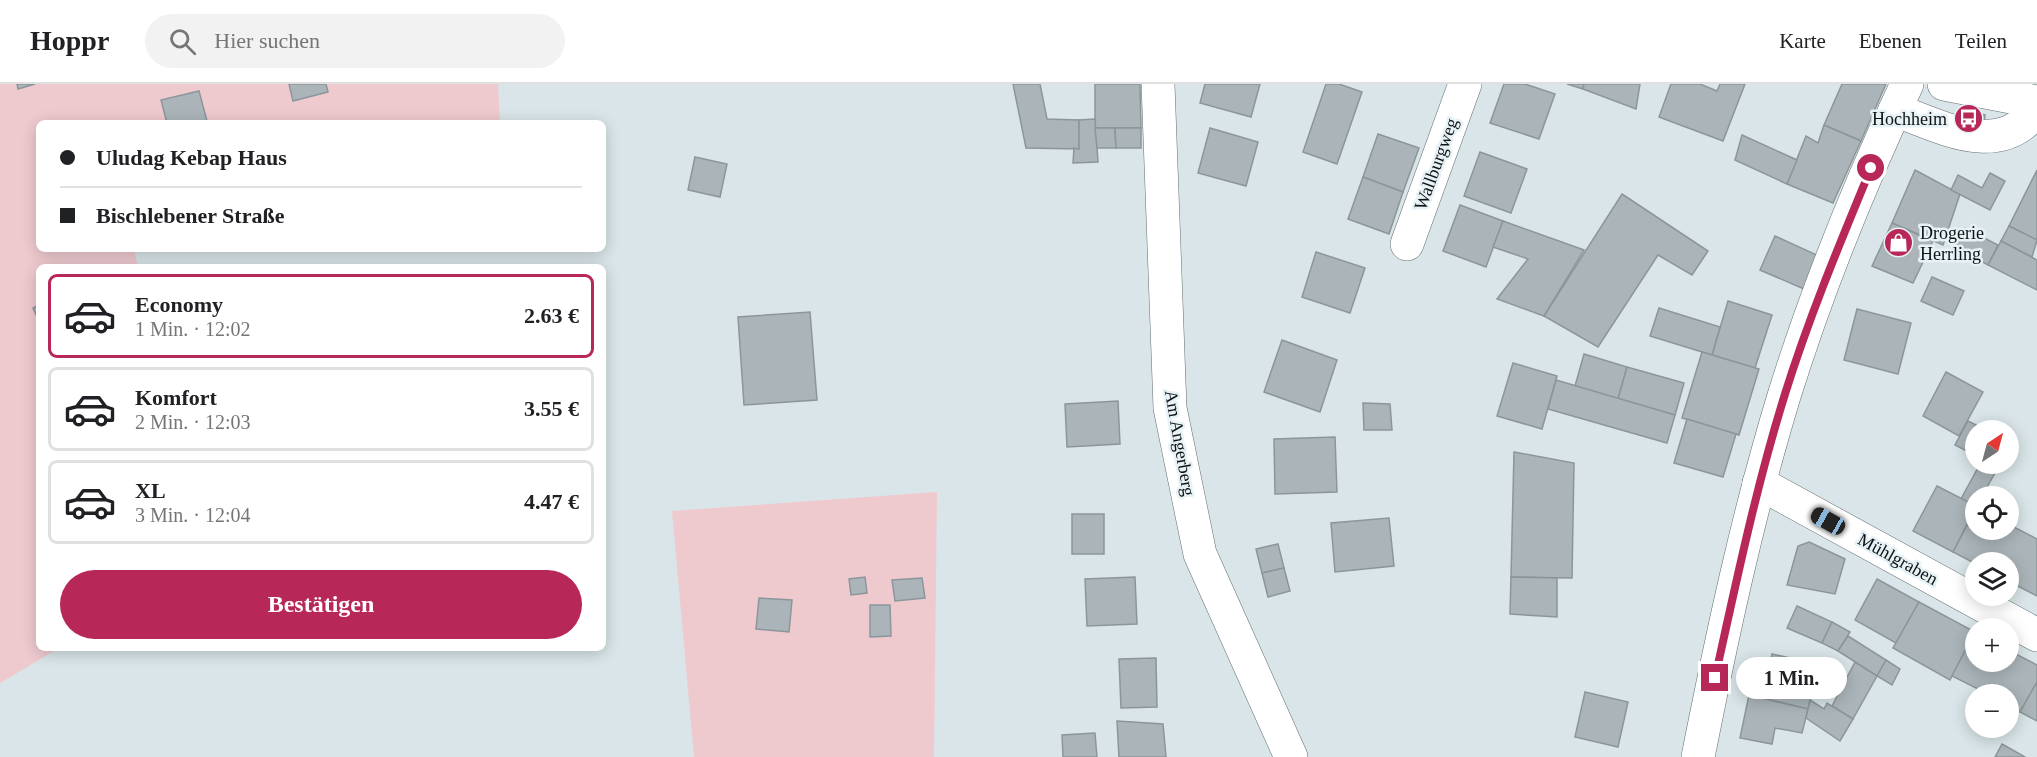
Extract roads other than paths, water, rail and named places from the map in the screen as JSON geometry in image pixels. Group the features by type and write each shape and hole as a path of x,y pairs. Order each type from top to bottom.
{"street":[{"name":"Am Angerberg","path":"1158,84 1170,408 1200,554 1289,754"},
{"name":"Wallburgweg","path":"1407,244 1465,84"},
{"path":"1944,84 2035,115"},
{"path":"1698,757 1759,483 1785,394 1824,282 1901,97 1968,137 2009,134 2035,115"},
{"name":"Mühlgraben","path":"1759,483 2037,635"}],"place":[{"name":"Hochheim","path":"1968,119"},
{"name":"Drogerie Herrling","path":"1899,243"}]}
